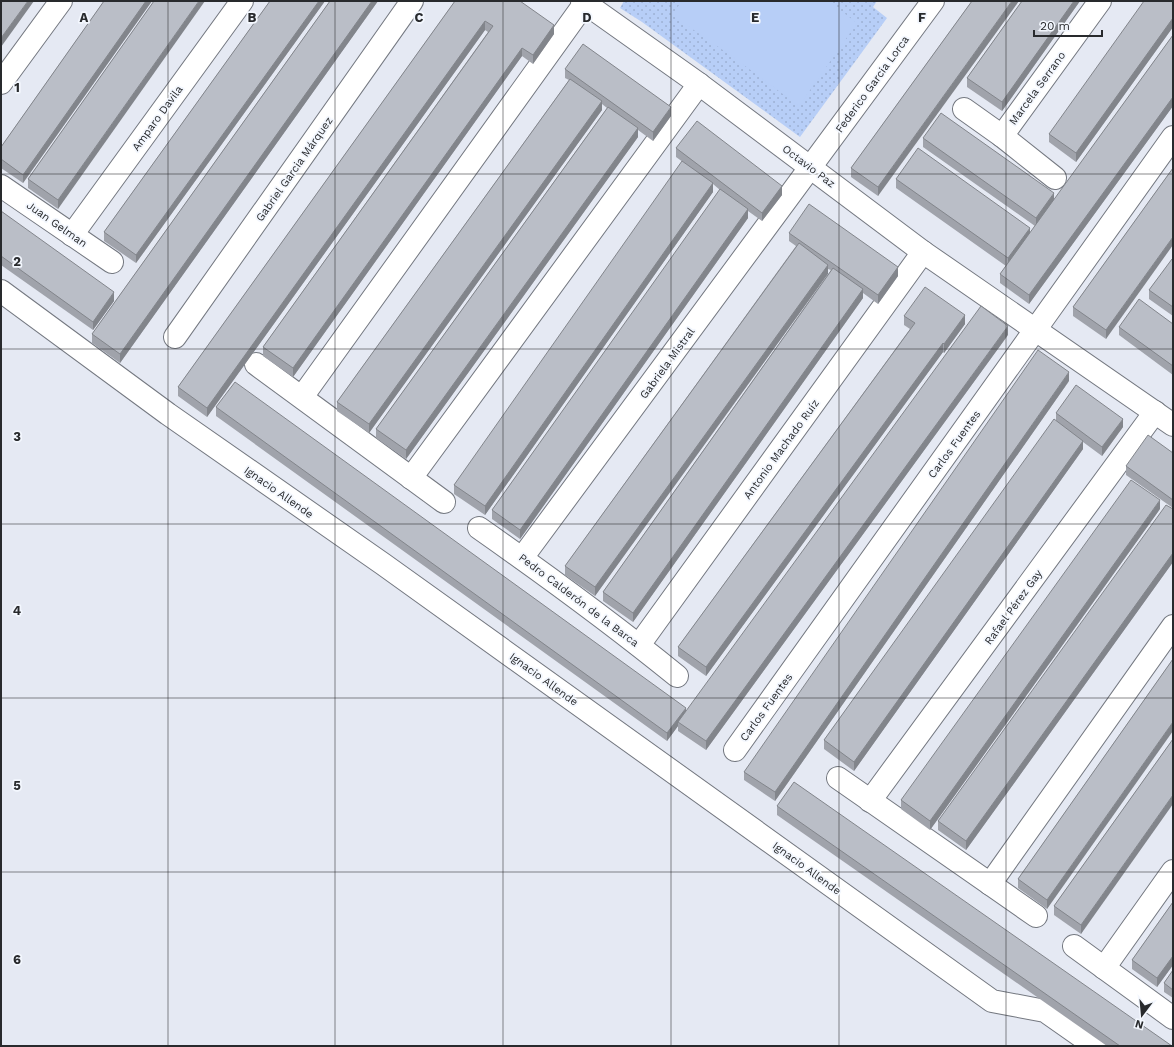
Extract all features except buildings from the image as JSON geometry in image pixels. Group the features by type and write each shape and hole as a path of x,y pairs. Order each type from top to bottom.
{"street":[{"path":"1,83 61,1"},
{"name":"Amparo Davila","path":"72,235 242,1"},
{"name":"Gabriel Garcia Márquez","path":"175,337 412,1"},
{"name":"Federico Garcia Lorca","path":"811,167 933,1"},
{"name":"Marcela Serrano","path":"1002,136 1100,1"},
{"path":"302,397 583,2"},
{"name":"Octavio Paz","path":"583,2 699,84 923,252 1035,331 1173,425"},
{"path":"411,478 699,84"},
{"name":"Marcela Serrano","path":"964,109 1002,136 1055,178"},
{"name":"Carlos Fuentes","path":"735,750 1173,137"},
{"name":"Gabriela Mistral","path":"522,558 811,167"},
{"name":"Juan Gelman","path":"1,186 112,262"},
{"name":"Antonio Machado Ruíz","path":"639,645 923,252"},
{"name":"Ignacio Allende","path":"1,292 168,414 390,569 992,1001 1045,1011 1095,1046"},
{"path":"256,364 444,502"},
{"name":"Rafael Pérez Gay","path":"870,801 1155,412"},
{"name":"Pedro Calderón de la Barca","path":"479,528 639,645 677,676"},
{"path":"990,884 1173,626"},
{"path":"838,778 1036,916"},
{"path":"1104,968 1173,871"},
{"path":"1074,946 1173,1018"}],"shaded area":[{"path":"624,1 877,1 873,7 887,18 800,137 642,22 620,8"},
{"path":"682,1 828,1 857,23 799,106 733,57 672,15"}]}
